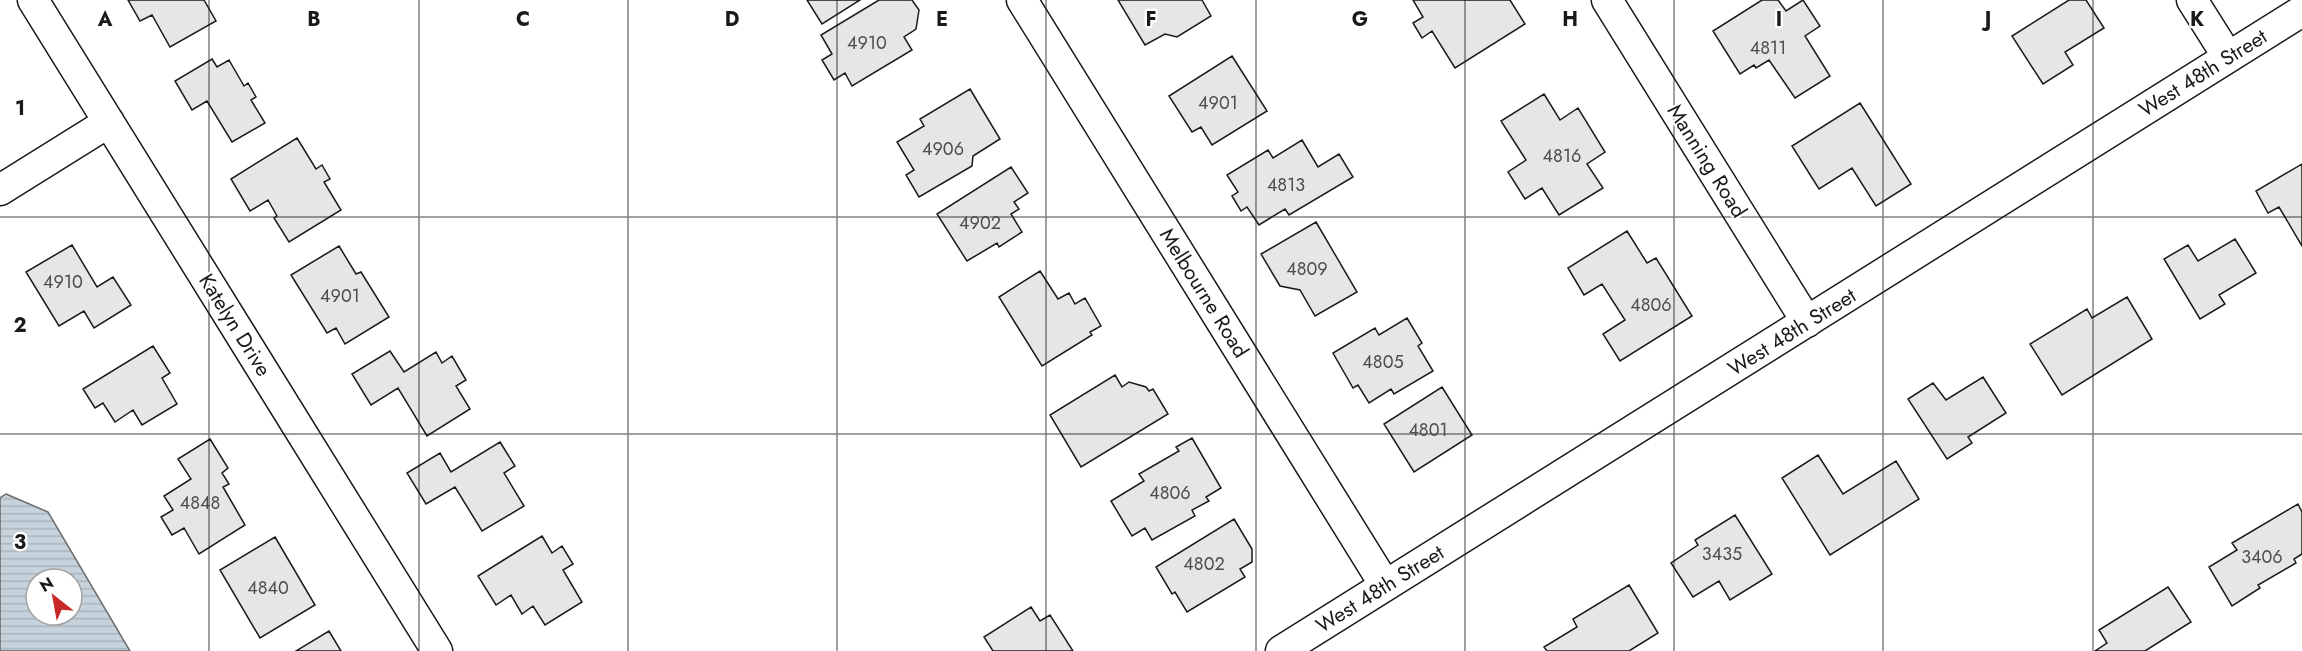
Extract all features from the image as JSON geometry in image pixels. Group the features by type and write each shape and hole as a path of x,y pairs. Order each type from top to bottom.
{"street":[{"name":"Katelyn Drive","path":"33,0 437,651"},
{"name":"Melbourne Road","path":"1022,0 1385,585"},
{"name":"Manning Road","path":"1607,0 1807,322"},
{"path":"2192,0 2228,57"},
{"name":"West 48th Street","path":"1281,651 2302,11"},
{"path":"0,190 109,122"}],"shaded area":[{"path":"6,494 48,512 80,567 24,567 24,627 84,627 84,573 130,651 0,651 0,498"}],"building":[{"path":"128,0 204,0 216,21 170,47 152,15 140,21"},
{"path":"807,0 860,0 822,24"},
{"path":"879,0 912,0 919,10 916,29 904,37 912,50 852,86 845,73 834,80 822,60 832,54 821,35"},
{"path":"1118,0 1202,0 1211,16 1177,37 1165,34 1145,45"},
{"path":"1413,0 1510,0 1525,24 1455,68 1432,31 1422,38 1413,23 1423,17"},
{"path":"1762,0 1778,0 1786,11 1803,0 1820,26 1805,36 1830,76 1795,98 1769,60 1756,68 1754,65 1740,74 1713,31"},
{"path":"2069,0 2086,0 2104,28 2065,52 2073,65 2043,84 2012,36"},
{"path":"1232,56 1267,111 1212,145 1201,127 1192,132 1169,96"},
{"path":"212,59 217,67 229,60 244,86 248,83 256,97 251,100 265,123 232,142 207,101 192,110 175,81"},
{"path":"970,89 1000,139 973,156 972,166 919,197 906,175 914,170 897,142 924,126 920,119"},
{"path":"1544,94 1560,120 1578,108 1605,152 1587,164 1603,188 1559,215 1542,188 1525,199 1508,172 1526,160 1501,121"},
{"path":"1860,103 1911,184 1876,206 1852,168 1819,189 1792,146"},
{"path":"297,138 316,169 322,165 330,179 324,182 341,210 289,242 274,218 277,216 268,200 250,211 231,179"},
{"path":"1302,140 1318,167 1339,154 1353,177 1289,215 1285,209 1259,225 1247,207 1241,211 1232,196 1238,192 1227,175 1268,150 1273,158"},
{"path":"2302,164 2302,246 2279,207 2268,213 2256,191"},
{"path":"1011,167 1028,193 1014,202 1019,209 1011,214 1022,232 999,247 997,243 967,261 937,214"},
{"path":"1316,222 1357,292 1315,316 1300,290 1280,286 1261,254"},
{"path":"1627,231 1647,263 1656,258 1692,316 1620,361 1603,334 1625,320 1602,284 1584,295 1568,268"},
{"path":"2235,239 2256,273 2219,295 2225,304 2200,319 2164,259 2188,245 2198,261"},
{"path":"72,245 97,287 113,277 131,305 94,328 84,311 59,326 26,272"},
{"path":"339,246 356,274 361,272 389,317 345,344 336,328 327,333 291,275"},
{"path":"1040,271 1058,299 1069,293 1075,304 1085,298 1101,326 1090,332 1092,335 1042,366 999,297"},
{"path":"2127,297 2152,339 2062,395 2030,344 2087,309 2092,318"},
{"path":"1407,318 1422,343 1418,346 1433,371 1394,394 1391,389 1369,403 1358,385 1353,388 1333,353 1375,328 1379,335"},
{"path":"153,346 170,373 162,378 177,404 142,425 133,410 115,422 103,403 95,408 83,389"},
{"path":"390,351 404,372 436,352 442,363 452,356 466,380 456,386 470,409 427,436 398,388 371,405 352,374"},
{"path":"1115,375 1122,387 1129,382 1146,387 1149,391 1153,389 1168,414 1081,467 1050,415"},
{"path":"1983,377 2006,413 1968,437 1972,443 1947,459 1908,399 1933,383 1946,400"},
{"path":"1442,387 1472,435 1414,472 1384,424"},
{"path":"1192,438 1221,488 1206,497 1209,501 1192,510 1195,516 1152,540 1145,528 1132,536 1111,501 1144,481 1139,474 1179,451 1176,447"},
{"path":"210,439 228,468 222,473 229,484 223,487 245,525 199,554 184,528 172,535 161,517 173,510 164,496 191,479 178,459"},
{"path":"500,442 515,466 504,473 524,506 482,531 455,487 426,504 407,473 440,453 451,472"},
{"path":"1818,455 1843,494 1896,461 1919,499 1830,555 1782,478"},
{"path":"2298,504 2302,512 2302,554 2294,559 2296,563 2258,585 2260,588 2232,606 2209,567 2237,550 2232,543"},
{"path":"1735,515 1772,574 1730,600 1719,581 1693,597 1671,563 1698,545 1695,540"},
{"path":"1234,519 1252,549 1252,562 1240,569 1245,577 1187,612 1175,592 1172,594 1156,567"},
{"path":"542,536 552,553 562,546 573,564 563,570 582,602 545,625 533,606 522,614 511,595 496,605 478,576"},
{"path":"275,537 315,605 260,638 220,570"},
{"path":"1629,585 1658,633 1629,651 1547,651 1544,647 1577,627 1573,619"},
{"path":"2168,587 2191,622 2145,651 2095,651 2107,643 2099,630"},
{"path":"1031,607 1040,621 1050,615 1073,651 993,651 984,637"},
{"path":"329,631 341,651 296,651"}]}
